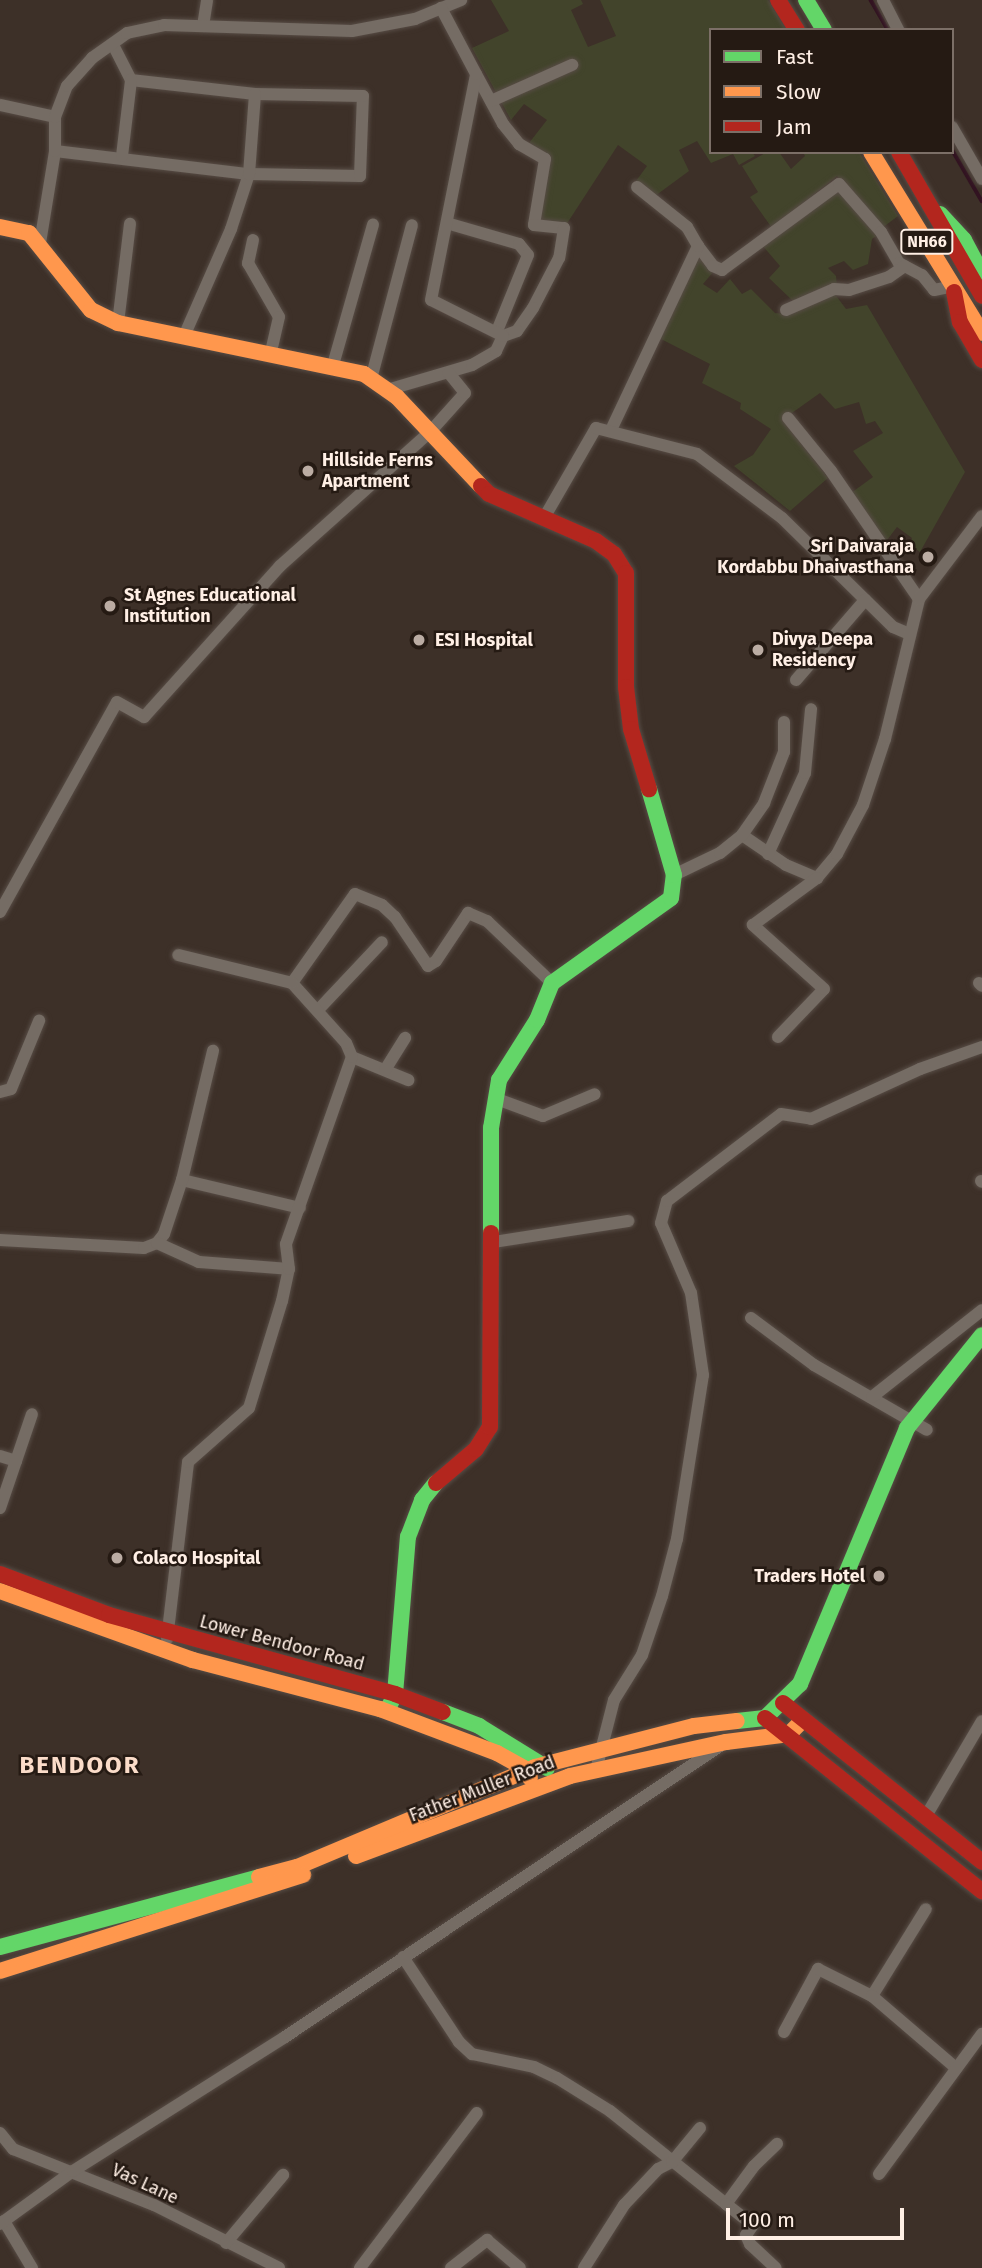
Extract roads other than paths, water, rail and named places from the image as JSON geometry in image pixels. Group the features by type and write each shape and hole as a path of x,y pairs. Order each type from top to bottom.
{"main road":[{"path":"778,0 795,28"},
{"path":"806,0 823,28"},
{"name":"NH66","path":"872,154 982,333"},
{"name":"NH66","path":"899,154 935,210 982,296"},
{"path":"935,210 958,232 982,274"},
{"path":"0,227 29,233 40,243 91,310 118,324 185,334 333,365 371,379 387,390 489,494 596,541 614,554 626,573 626,687 631,729 674,875 671,898 598,946 552,983 537,1020 499,1080 491,1128 494,1242 490,1427 476,1449 442,1475 422,1500 408,1537 395,1694 387,1711"},
{"path":"954,286 953,301 960,322 982,360"},
{"path":"0,1947 297,1867 547,1764 694,1726 765,1717 783,1703 800,1684 850,1556 912,1420 982,1335"},
{"name":"Lower Bendoor Road","path":"0,1574 169,1632 395,1694 479,1726 547,1764"},
{"path":"0,1591 165,1650 387,1711 496,1753 528,1770 533,1788"},
{"path":"783,1703 982,1862"},
{"path":"765,1717 982,1891"},
{"path":"789,1734 803,1720"},
{"name":"Father Muller Road","path":"0,1971 122,1935 212,1901 284,1882 550,1782 726,1742 789,1734"},
{"path":"547,1764 550,1782"}],"street":[{"path":"203,26 207,0"},
{"path":"40,243 55,151 55,117 67,86 92,58 114,46 127,33 164,25 352,31 415,19 461,0"},
{"path":"883,0 897,28"},
{"path":"441,8 491,101 519,144 545,159 534,225 564,228 559,258 533,308 517,331 500,333 431,300 450,223 476,74"},
{"path":"114,46 131,80 122,156"},
{"path":"491,101 572,65"},
{"path":"55,151 122,156 249,174 360,176 363,96 255,94 131,80"},
{"path":"185,334 231,229 249,174 255,94"},
{"path":"0,106 55,117"},
{"path":"954,130 982,179"},
{"path":"638,187 687,227 713,266 722,270 839,184 905,266 922,275 934,290 954,286"},
{"path":"387,390 449,373 496,351 528,255 519,244 450,223"},
{"path":"118,324 130,224"},
{"path":"333,365 373,225"},
{"path":"371,379 412,225"},
{"path":"253,240 248,263 279,317 271,353"},
{"path":"611,430 698,246"},
{"path":"786,310 834,289 849,290 889,277 905,266"},
{"path":"0,912 117,702 144,717 280,566 430,432 465,393 449,373"},
{"path":"788,418 831,471 919,599"},
{"path":"544,518 586,439 596,428 696,454 782,518 893,627 907,633"},
{"path":"778,1037 824,989 753,925 817,878 837,854 863,805 885,739 907,633 919,599 982,516"},
{"path":"796,680 865,600"},
{"path":"768,854 805,773 811,709"},
{"path":"674,875 720,853 742,835 764,803 784,752 784,722"},
{"path":"742,835 768,854 817,878"},
{"path":"292,983 355,894 388,911 428,966 436,961 468,913 487,921 552,983"},
{"path":"318,1010 382,942"},
{"path":"178,954 292,983 318,1010 352,1057 408,1080"},
{"path":"0,1092 11,1088 39,1021"},
{"path":"385,1070 405,1038"},
{"path":"596,1770 614,1700 642,1655 662,1596 677,1539 703,1375 691,1293 661,1223 667,1201 781,1114 811,1119 920,1069 982,1047"},
{"path":"0,1240 144,1248 157,1244 164,1234 182,1180 213,1051"},
{"path":"165,1650 188,1462 249,1408 261,1361 270,1349 289,1269 286,1244 352,1057"},
{"path":"497,1099 543,1116 596,1094"},
{"path":"182,1180 300,1208"},
{"path":"494,1242 628,1221"},
{"path":"157,1244 199,1262 289,1269"},
{"path":"872,1398 982,1310"},
{"path":"751,1318 814,1365 927,1430"},
{"path":"0,1508 32,1414"},
{"path":"0,1456 16,1461"},
{"path":"926,1816 982,1721"},
{"path":"32,2268 2,2223 73,2171 189,2100 726,1742"},
{"path":"872,1996 926,1909"},
{"path":"403,1957 459,2042 472,2054 534,2067 610,2111 753,2225 746,2235 750,2245 776,2268"},
{"path":"784,2032 818,1969 872,1996 956,2068"},
{"path":"879,2174 982,2034"},
{"path":"360,2268 477,2113"},
{"path":"584,2268 624,2205 658,2169 672,2162 700,2129"},
{"name":"Vas Lane","path":"0,2133 13,2149 73,2171 279,2268"},
{"path":"726,2204 754,2166 777,2144"},
{"path":"226,2244 283,2175"},
{"path":"452,2268 487,2240 520,2268"}],"waterway":[{"path":"871,0 887,28"},
{"path":"954,152 982,201"}],"place":[{"name":"Hillside Ferns Apartment","path":"308,471"},
{"name":"Sri Daivaraja Kordabbu Dhaivasthana","path":"928,557"},
{"name":"St Agnes Educational Institution","path":"110,606"},
{"name":"ESI Hospital","path":"419,640"},
{"name":"Divya Deepa Residency","path":"758,650"},
{"name":"Colaco Hospital","path":"117,1558"},
{"name":"Traders Hotel","path":"879,1576"}],"district":[{"name":"BENDOOR","path":"80,1766"}]}
